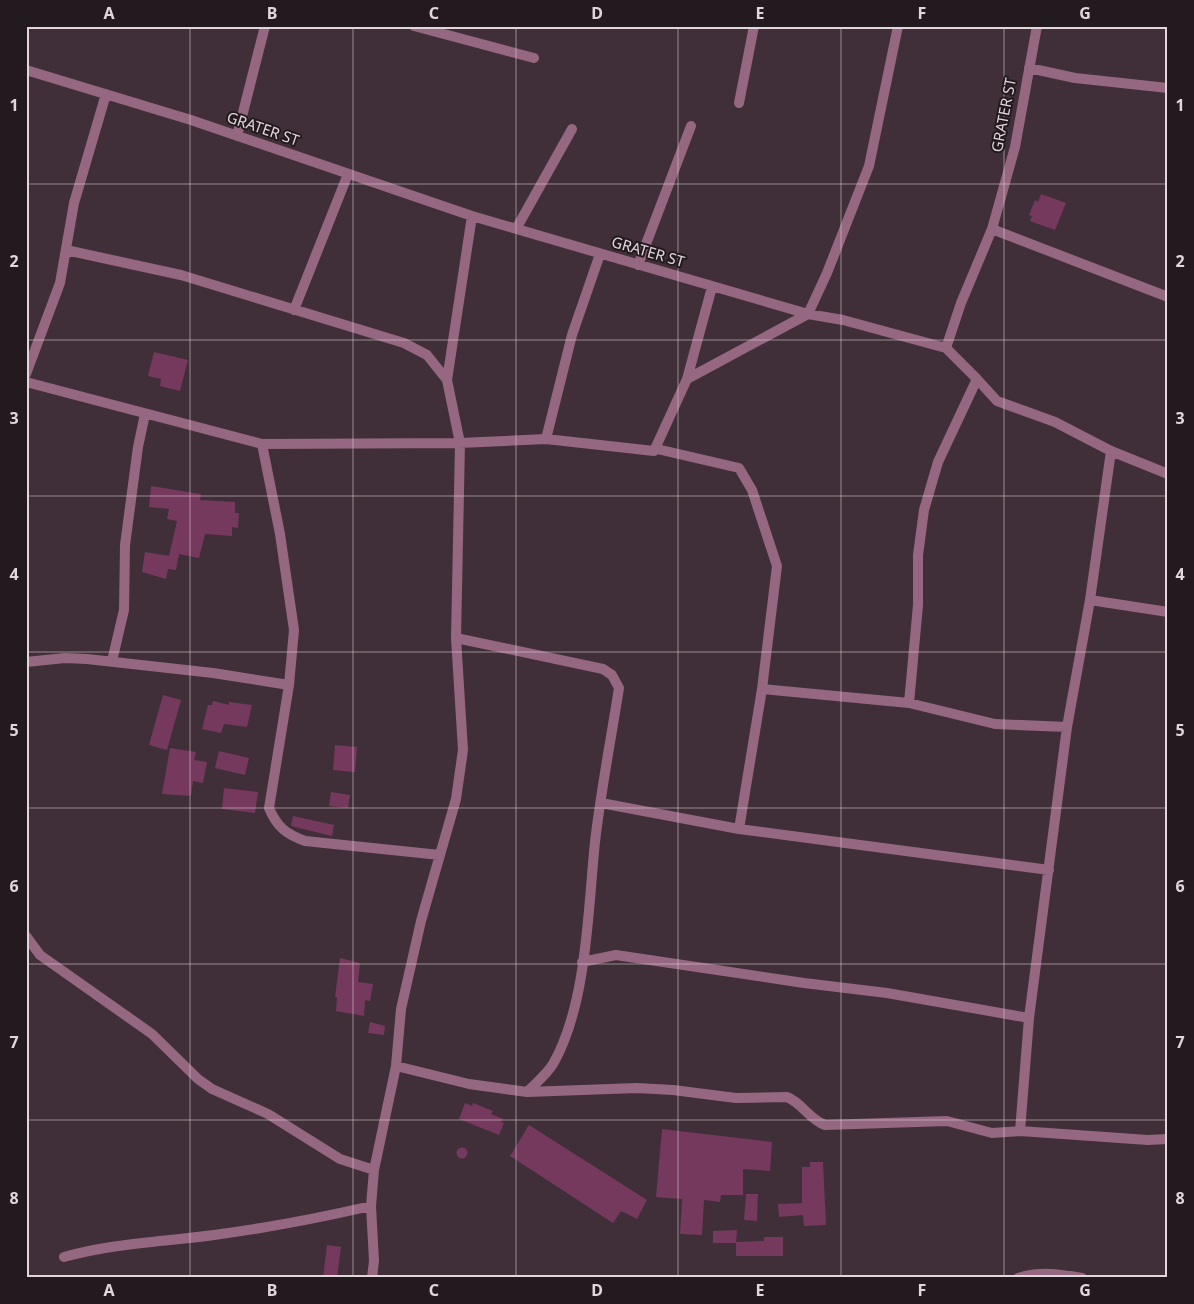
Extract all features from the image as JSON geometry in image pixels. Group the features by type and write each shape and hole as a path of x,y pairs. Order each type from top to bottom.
{"street":[{"path":"237,136 265,26"},
{"path":"739,103 754,26"},
{"path":"687,379 808,314 827,273 869,166 898,26"},
{"name":"GRATER ST","path":"26,70 237,136 472,216 808,314 842,320 946,348 961,303 992,229 1014,147 1037,26"},
{"path":"421,27 534,58"},
{"path":"1029,68 1075,78 1168,88"},
{"path":"26,374 60,283 74,203 106,94"},
{"path":"638,265 691,126"},
{"path":"516,229 572,129"},
{"path":"294,310 348,174"},
{"path":"372,1278 374,1262 371,1206 374,1170 396,1066 401,1009 421,921 456,799 463,750 456,638 460,444 447,380 472,216"},
{"path":"992,229 1168,297"},
{"path":"66,250 181,275 404,344 427,356 447,380"},
{"path":"546,439 572,335 600,254"},
{"path":"656,449 687,379 712,287"},
{"path":"946,348 997,401 1055,422 1111,451 1168,474"},
{"path":"909,703 918,605 918,555 924,510 938,462 977,379"},
{"path":"26,382 262,444 460,444 546,439 650,452 656,449 739,468 752,490 777,566 762,689 740,829"},
{"path":"112,661 124,610 125,545 138,447 145,414"},
{"path":"262,444 280,534 294,630 290,684 269,808 275,821 287,834 304,841 440,855"},
{"path":"1020,1131 1029,1018 1067,727 1090,600 1111,451"},
{"path":"1090,600 1168,612"},
{"path":"456,638 603,669 612,675 619,688 601,803 576,1000 565,1038 552,1066 528,1092"},
{"path":"26,662 65,658 112,661 290,684"},
{"path":"762,689 909,703 994,724 1067,727"},
{"path":"601,803 740,829 1049,870"},
{"path":"26,936 40,955 152,1034 198,1079 212,1089 268,1114 340,1159 374,1170"},
{"path":"582,962 616,955 804,984 887,993 1029,1018"},
{"path":"396,1066 469,1084 528,1092 637,1088 736,1098 787,1097 793,1099 816,1122 825,1125 947,1121 992,1133 1020,1131 1148,1140 1168,1139"},
{"path":"64,1256 100,1247 213,1235 316,1218 371,1206"},
{"path":"1018,1278 1029,1275 1056,1274 1082,1278"}],"building":[{"path":"1041,194 1066,203 1055,230 1030,221 1032,216 1029,215 1035,200 1038,202"},
{"path":"154,352 188,360 180,391 160,386 161,379 148,376"},
{"path":"151,486 201,494 200,500 235,502 235,513 239,513 238,528 232,527 232,536 205,534 199,558 179,554 176,570 168,569 166,579 142,572 145,552 169,556 177,521 167,519 169,509 149,507"},
{"path":"163,695 181,700 167,750 149,745"},
{"path":"213,701 229,705 229,702 252,705 247,727 224,724 221,733 202,729 208,705 212,705"},
{"path":"335,745 357,747 355,772 333,770"},
{"path":"170,748 196,752 194,760 207,762 203,783 193,781 191,796 162,794"},
{"path":"219,751 249,758 245,775 215,768"},
{"path":"224,788 258,792 255,813 222,809"},
{"path":"331,792 350,795 348,808 329,806"},
{"path":"293,816 334,825 332,836 291,826"},
{"path":"340,958 360,963 358,982 373,984 370,1001 365,1000 364,1016 336,1011 337,997 335,997"},
{"path":"370,1022 385,1026 384,1035 368,1033"},
{"path":"465,1103 472,1106 473,1103 493,1111 491,1114 503,1119 501,1122 504,1123 499,1135 459,1119"},
{"path":"529,1125 647,1200 637,1219 621,1211 613,1223 510,1156"},
{"path":"662,1129 772,1142 770,1171 743,1169 743,1195 721,1195 720,1202 704,1200 702,1235 680,1234 682,1199 656,1197"},
{"path":"460,1148 464,1148 467,1153 466,1157 460,1158 457,1155 457,1151"},
{"path":"810,1162 823,1162 826,1225 804,1226 803,1215 779,1217 778,1204 802,1203 802,1167 810,1167"},
{"path":"746,1194 758,1194 757,1221 744,1220"},
{"path":"737,1230 736,1243 713,1243 713,1231"},
{"path":"764,1237 783,1237 783,1256 736,1256 736,1242 764,1241"},
{"path":"327,1245 341,1247 337,1278 323,1278"}]}
